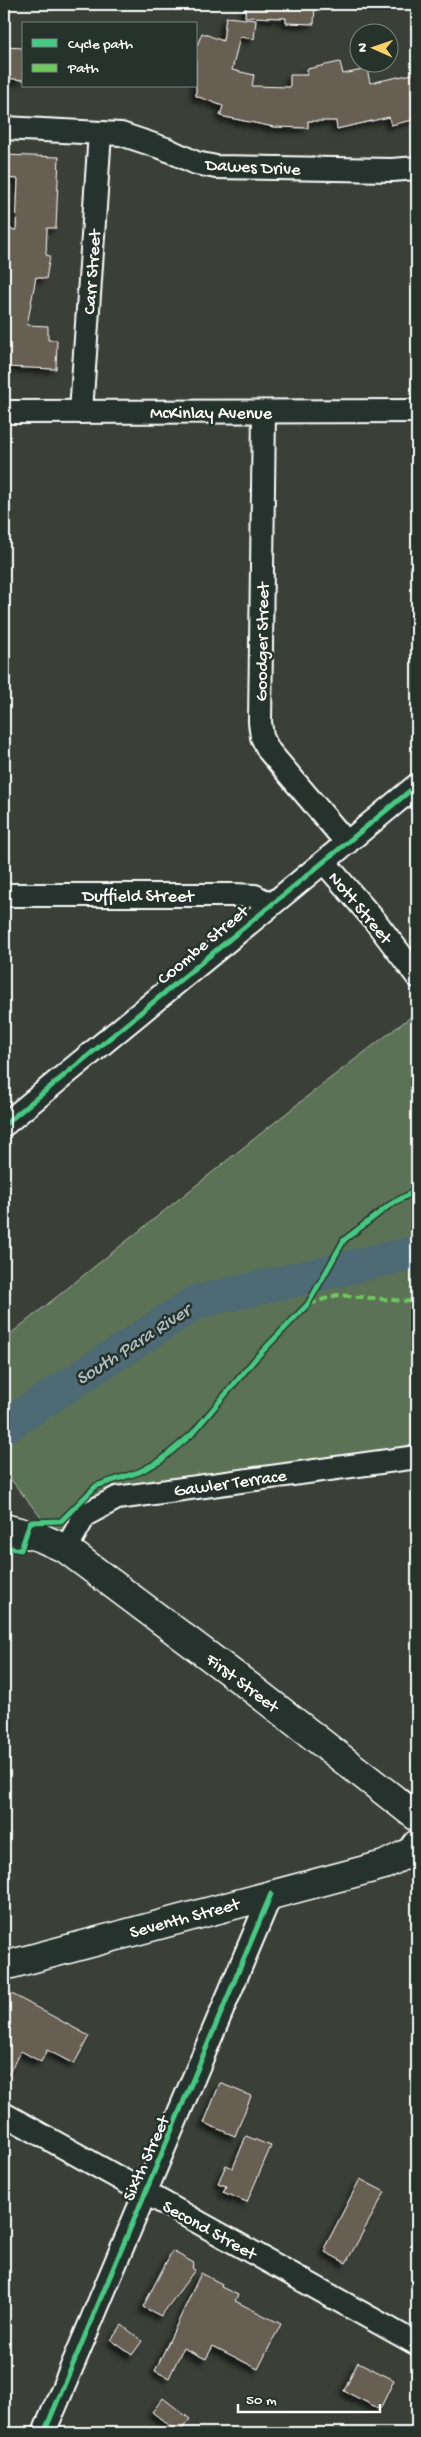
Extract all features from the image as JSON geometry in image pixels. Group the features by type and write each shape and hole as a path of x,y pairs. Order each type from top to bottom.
{"street":[{"name":"Dawes Drive","path":"4,128 121,134 140,139 196,163 216,167 382,170 417,168"},
{"name":"Carr Street","path":"81,412 100,132"},
{"name":"McKinlay Avenue","path":"4,412 417,411"},
{"name":"Goodger Street","path":"264,412 260,722 262,737 269,751 347,843"},
{"name":"Coombe Street","path":"4,1125 417,785"},
{"name":"Nott Street","path":"324,862 376,922 417,976"},
{"name":"Duffield Street","path":"4,896 234,894 256,896 271,905"},
{"name":"Gawler Terrace","path":"66,1549 86,1515 117,1498 417,1457"},
{"name":"First Street","path":"4,1528 39,1537 66,1549 250,1687 417,1817"},
{"name":"Seventh Street","path":"4,1966 384,1865 412,1851 417,1844"},
{"name":"Sixth Street","path":"44,2433 144,2192 192,2086 272,1894"},
{"name":"Second Street","path":"4,2114 417,2344"}],"green space":[{"path":"417,1012 417,1457 117,1498 66,1549 4,1471 4,1339 319,1087"}],"building":[{"path":"246,4 315,4 314,24 286,23 286,18 245,17"},
{"path":"226,17 256,20 254,39 240,37 232,70 254,75 252,86 290,87 290,75 307,75 307,69 340,62 343,74 368,72 370,83 417,73 417,119 391,125 389,117 337,129 336,121 308,121 308,128 274,127 220,116 223,106 196,96 196,88 198,88 198,43 202,33 223,41"},
{"path":"4,47 22,48 22,80 4,78"},
{"path":"4,155 59,157 56,228 47,228 46,255 50,256 46,279 36,277 27,325 48,326 48,340 57,340 56,369 4,367 4,229 16,230 18,179 4,178"},
{"path":"10,1993 89,2036 74,2064 47,2050 41,2062 21,2051 4,2082 4,2007"},
{"path":"220,2083 251,2096 235,2136 204,2123"},
{"path":"246,2136 271,2146 247,2202 223,2192 226,2186 218,2183 226,2165 233,2168"},
{"path":"360,2179 385,2192 346,2263 325,2252 327,2249 325,2247"},
{"path":"172,2251 194,2263 192,2268 195,2270 161,2316 143,2307"},
{"path":"201,2273 222,2284 221,2287 238,2295 235,2301 281,2324 258,2369 213,2346 206,2359 183,2348 169,2378 155,2371"},
{"path":"122,2325 142,2341 132,2355 111,2340"},
{"path":"358,2362 394,2380 380,2409 344,2391"},
{"path":"163,2398 190,2419 179,2433 152,2412"}],"waterway":[{"name":"South Para River","path":"4,1427 196,1302 417,1252"}],"marked path":[{"path":"309,1304 337,1295 417,1302"}],"cycle path":[{"path":"4,1125 417,785"},
{"path":"4,1547 21,1550 30,1522 61,1521 96,1486 139,1472 160,1461 192,1434 256,1358 308,1304 344,1240 391,1204 417,1190"},
{"path":"44,2433 271,1894"}]}
